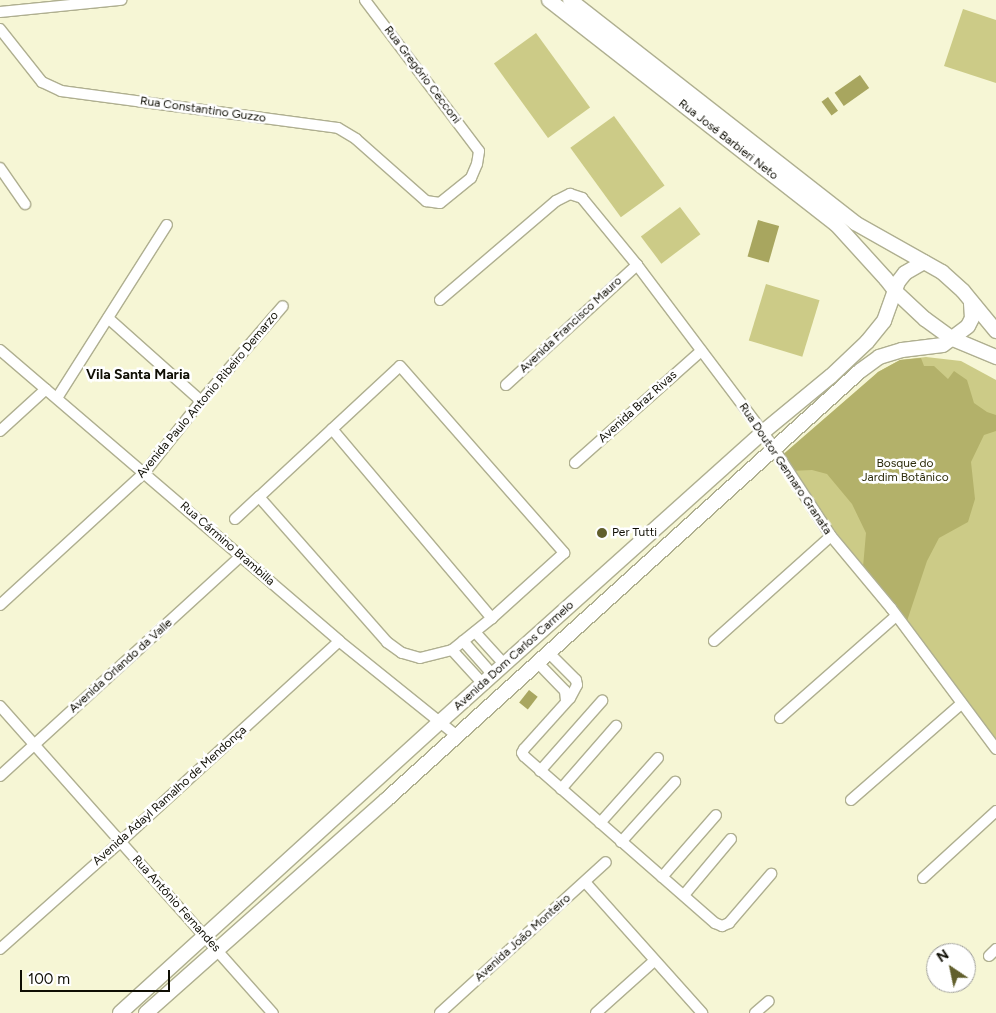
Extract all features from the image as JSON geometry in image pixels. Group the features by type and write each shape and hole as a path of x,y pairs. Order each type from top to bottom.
{"street":[{"path":"0,12 121,0"},
{"name":"Rua Gregório Cecconi","path":"365,0 479,151"},
{"name":"Rua José Barbieri Neto","path":"549,0 836,224 855,243 896,292 924,319 953,339"},
{"name":"Rua José Barbieri Neto","path":"570,0 855,223 942,272 953,281 971,303"},
{"name":"Rua Constantino Guzzo","path":"0,29 42,82 61,91 338,128 356,139 411,190 426,201 440,203 471,178 477,164 479,151"},
{"path":"0,168 25,204"},
{"name":"Rua Doutor Gennaro Granata","path":"440,300 556,201 570,194 582,198 637,265 763,432 831,536 896,616 996,749"},
{"path":"56,398 167,225"},
{"name":"Avenida Dom Carlos Carmelo","path":"120,1013 763,432 831,376 868,342 884,322 898,282 905,273 924,262"},
{"name":"Avenida Francisco Mauro","path":"506,385 637,265"},
{"path":"971,303 996,331"},
{"path":"971,303 972,318 968,326 953,339 996,357"},
{"name":"Avenida Paulo Antonio Ribeiro Demarzo","path":"0,606 145,472 201,401 283,306"},
{"path":"108,318 201,401"},
{"name":"Avenida Dom Carlos Carmelo","path":"146,1013 218,951 853,377 879,357 902,350 943,344 953,339"},
{"name":"Rua Cármino Brambilla","path":"0,350 145,472 339,641 441,721 457,736"},
{"name":"Avenida Braz Rivas","path":"575,464 701,351"},
{"path":"235,519 400,366 564,553 492,618 452,650 420,658 402,653 387,642 259,497"},
{"path":"0,431 46,389"},
{"path":"332,430 492,618"},
{"path":"714,641 831,536"},
{"path":"634,548 648,563"},
{"name":"Avenida Orlando da Valle","path":"0,776 241,556"},
{"path":"780,718 896,616"},
{"path":"475,632 505,665"},
{"name":"Avenida Adayl Ramalho de Mendonça","path":"0,949 339,641"},
{"path":"463,641 488,679"},
{"path":"452,650 488,679"},
{"path":"549,653 576,680 575,690 522,753 540,771 715,923 722,926 729,923 771,874"},
{"path":"538,663 565,691 566,700"},
{"path":"540,771 602,701"},
{"path":"851,800 962,703"},
{"name":"Rua Antônio Fernandes","path":"0,706 273,1013"},
{"path":"560,789 616,726"},
{"path":"600,823 658,758"},
{"path":"621,842 675,782"},
{"path":"923,878 996,811"},
{"path":"662,877 716,815"},
{"path":"684,895 731,839"},
{"path":"311,841 324,855"},
{"name":"Avenida João Monteiro","path":"440,1013 606,862"},
{"path":"585,882 702,1013"},
{"path":"596,1013 654,961"},
{"path":"755,1013 769,1001"}],"green space":[{"path":"963,9 996,20 996,83 944,66"},
{"path":"536,33 590,107 548,138 494,64"},
{"path":"614,116 665,186 621,217 570,148"},
{"path":"680,207 700,234 661,264 641,236"},
{"path":"766,284 820,300 802,357 749,340"},
{"name":"Bosque do Jardim Botânico","path":"926,357 961,361 996,380 996,745 790,471 878,372 900,360"},
{"path":"921,358 924,366 934,366 948,379 954,371 967,380 974,403 987,412 996,415 996,431 984,435 971,462 975,499 968,522 939,538 927,561 906,624 863,567 866,533 852,504 827,474 812,470 790,471 780,457 878,372 900,360"}],"shaded area":[{"path":"860,75 869,88 844,106 835,93"},
{"path":"828,97 838,111 832,115 822,102"},
{"path":"758,220 779,226 769,263 748,257"},
{"path":"529,690 538,697 528,709 519,703"}],"place":[{"name":"Per Tutti","path":"602,533"}],"district":[{"name":"Vila Santa Maria","path":"138,375"}]}
